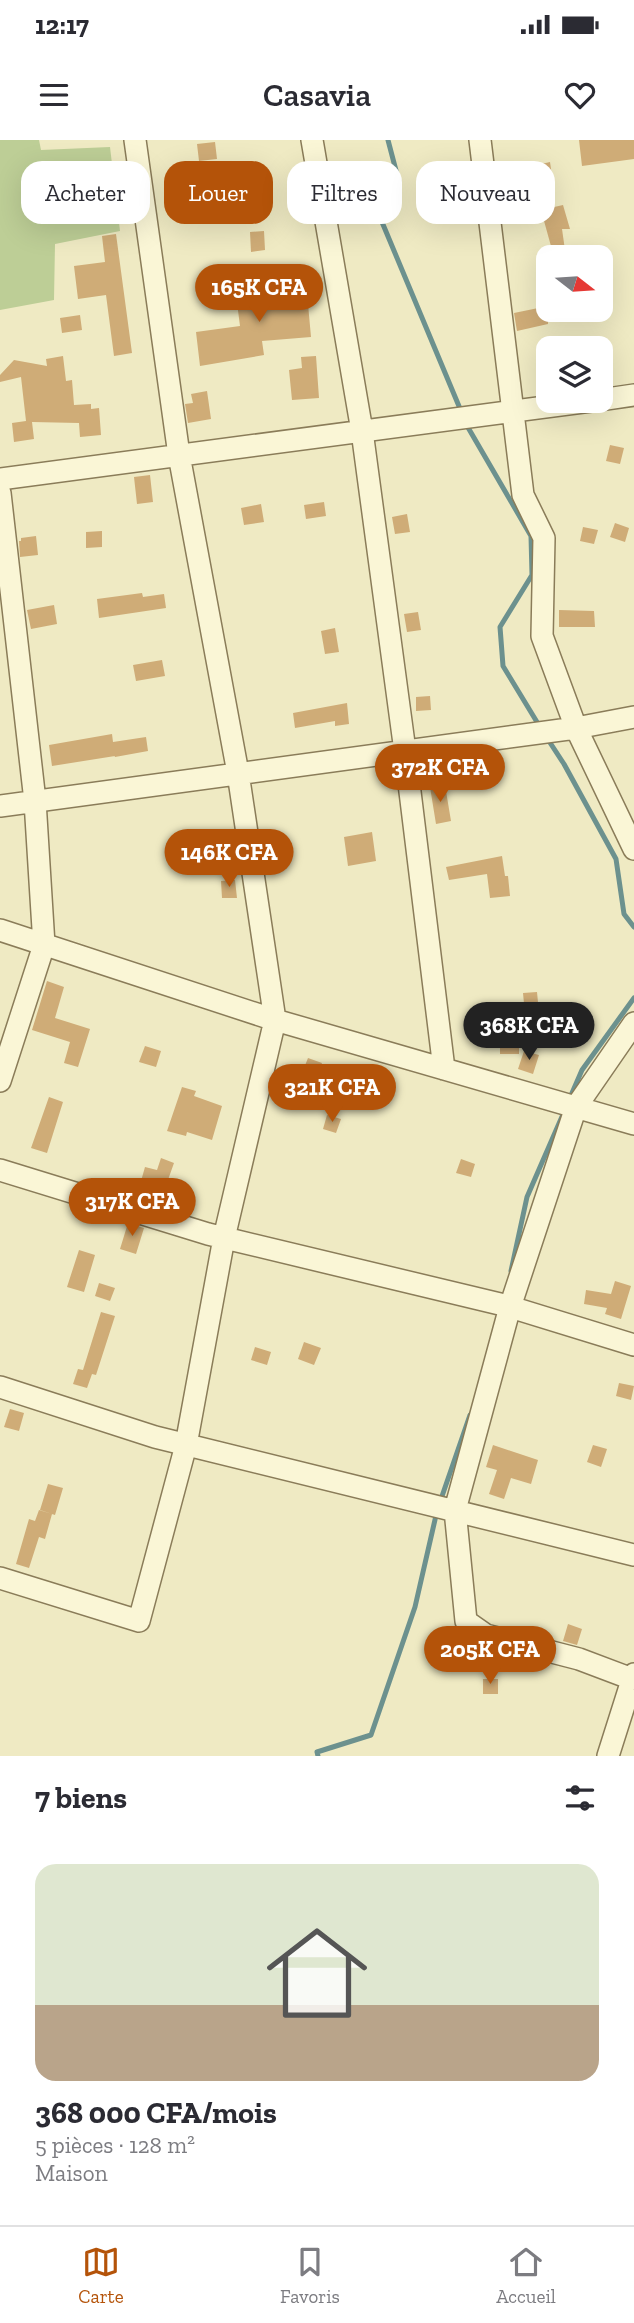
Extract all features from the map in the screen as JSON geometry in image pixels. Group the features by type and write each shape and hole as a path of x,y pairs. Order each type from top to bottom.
{"street":[{"path":"0,1578 139,1621 186,1445 224,1238 275,1020 238,773 179,455 135,140"},
{"path":"312,140 362,431 444,1069"},
{"path":"480,140 523,495 544,538 542,636 576,728 634,849"},
{"path":"613,398 634,395"},
{"path":"0,479 536,408"},
{"path":"0,493 35,801 44,945 0,1081"},
{"path":"0,806 576,728 634,717"},
{"path":"0,930 275,1020 634,1124"},
{"path":"608,1756 633,1677 579,1659 486,1635 466,1621 455,1510 510,1307 576,1107 634,1023"},
{"path":"0,1170 224,1238 510,1307 634,1345"},
{"path":"0,1387 186,1445 634,1555"}],"green space":[{"path":"0,140 39,140 41,150 110,147 112,161 21,161 21,224 119,224 120,231 55,244 54,300 0,310"}],"building":[{"path":"579,140 634,140 634,159 582,166"},
{"path":"215,142 217,159 199,161 197,144"},
{"path":"563,205 570,229 562,229 564,245 551,245 545,224 555,224 555,207"},
{"path":"264,231 265,250 251,252 250,232"},
{"path":"116,234 132,353 114,356 106,295 78,299 74,266 105,262 102,236"},
{"path":"305,271 311,337 262,341 264,355 200,366 196,332 240,326 236,295 293,288 290,273"},
{"path":"536,308 536,322 548,324 517,331 514,313"},
{"path":"80,315 82,330 62,333 60,318"},
{"path":"63,356 66,381 72,380 74,405 91,404 91,409 99,408 101,435 80,437 79,423 32,422 34,439 14,442 12,423 26,421 21,377 0,382 0,375 14,360 47,366 46,359"},
{"path":"316,356 319,398 292,400 289,370 302,368 301,357"},
{"path":"207,391 211,419 188,423 185,404 193,403 191,394"},
{"path":"610,445 624,448 620,464 606,461"},
{"path":"150,475 153,502 137,504 134,477"},
{"path":"324,502 326,516 306,519 304,505"},
{"path":"261,504 264,522 244,525 241,508"},
{"path":"407,514 410,532 395,534 392,517"},
{"path":"615,523 629,528 625,542 610,537"},
{"path":"583,527 598,530 594,544 580,541"},
{"path":"102,531 102,547 86,548 86,532"},
{"path":"36,536 38,555 20,557 21,538"},
{"path":"142,593 143,597 164,594 166,608 99,618 97,599"},
{"path":"54,605 57,624 31,629 27,610"},
{"path":"559,610 594,611 595,627 559,627"},
{"path":"418,612 421,630 407,632 404,614"},
{"path":"335,628 339,652 325,654 321,631"},
{"path":"162,660 165,676 136,681 133,665"},
{"path":"430,696 431,710 416,711 416,697"},
{"path":"347,703 349,724 335,726 335,721 295,728 293,713"},
{"path":"112,734 113,742 146,737 148,751 52,766 49,745"},
{"path":"445,785 451,821 436,824 430,787"},
{"path":"372,832 376,861 348,866 344,837"},
{"path":"502,856 510,896 490,898 487,874 449,880 446,867"},
{"path":"235,880 237,898 222,898 221,881"},
{"path":"47,981 64,987 55,1018 90,1029 78,1067 64,1063 70,1042 32,1030"},
{"path":"537,992 539,1013 525,1014 523,993"},
{"path":"500,1038 519,1039 519,1054 500,1054"},
{"path":"145,1046 161,1051 156,1067 139,1062"},
{"path":"524,1051 539,1055 533,1074 518,1069"},
{"path":"308,1058 322,1063 316,1078 302,1073"},
{"path":"182,1087 196,1091 194,1096 222,1106 212,1140 187,1132 186,1136 167,1131"},
{"path":"49,1097 63,1102 47,1153 31,1148"},
{"path":"327,1115 341,1119 336,1133 323,1129"},
{"path":"161,1158 174,1163 164,1191 141,1181 145,1167 157,1170"},
{"path":"461,1159 475,1164 471,1177 456,1173"},
{"path":"128,1223 144,1228 136,1254 120,1249"},
{"path":"79,1250 95,1255 84,1292 67,1287"},
{"path":"615,1281 631,1286 621,1319 605,1314 607,1308 584,1304 586,1290 611,1294"},
{"path":"99,1283 115,1288 110,1301 95,1296"},
{"path":"101,1312 115,1316 96,1375 92,1374 87,1388 73,1384 78,1369 83,1370"},
{"path":"304,1342 321,1348 314,1365 298,1359"},
{"path":"255,1347 271,1352 267,1365 251,1360"},
{"path":"619,1383 634,1386 631,1400 616,1396"},
{"path":"10,1409 24,1413 19,1431 4,1427"},
{"path":"493,1445 538,1460 531,1484 511,1478 504,1499 489,1494 497,1470 486,1467"},
{"path":"593,1445 607,1449 601,1467 587,1462"},
{"path":"48,1484 63,1488 55,1515 40,1510"},
{"path":"39,1510 52,1514 45,1539 39,1537 29,1568 16,1564 29,1519 35,1521"},
{"path":"568,1624 582,1629 577,1645 563,1641"},
{"path":"483,1679 498,1679 498,1694 483,1694"}],"waterway":[{"path":"388,140 399,182 382,222 461,411"},
{"path":"466,424 531,536 532,575 500,627 503,666 540,727"},
{"path":"547,738 616,859 624,914 634,927"},
{"path":"569,1100 582,1070 634,998"},
{"path":"511,1271 527,1197 564,1112"},
{"path":"440,1502 470,1415"},
{"path":"318,1756 317,1752 371,1735 415,1607 437,1511"}]}
